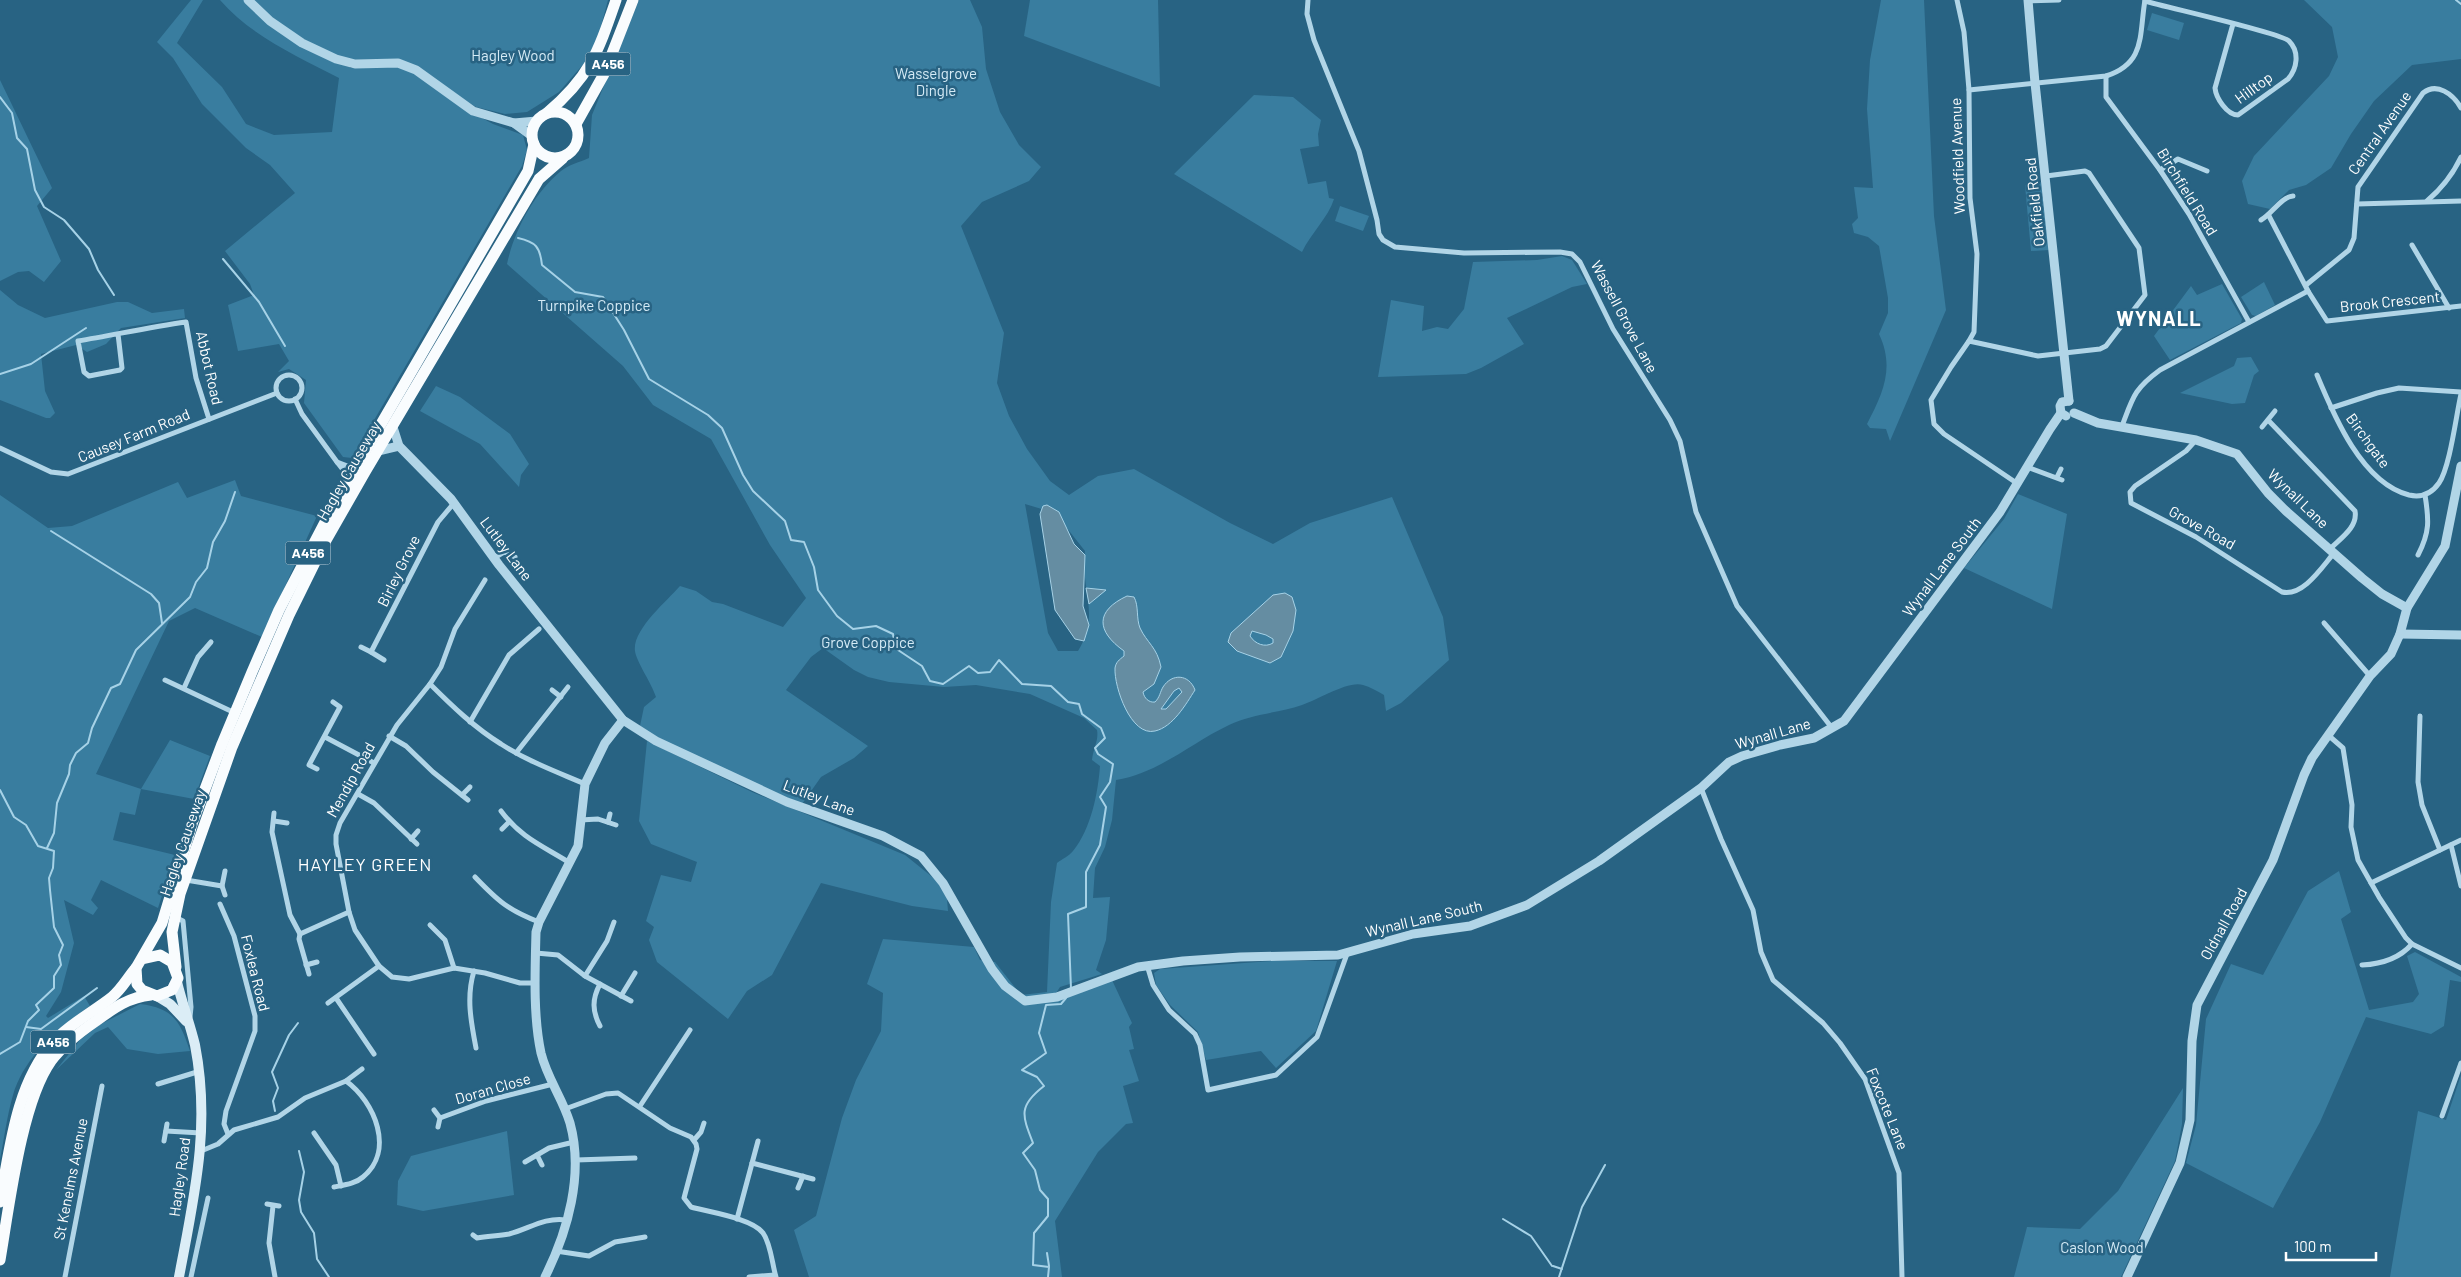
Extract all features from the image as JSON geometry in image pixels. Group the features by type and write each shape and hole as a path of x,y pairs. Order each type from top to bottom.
{"highway":[{"name":"A456","path":"547,113 567,96 588,69 616,0"},
{"name":"A456","path":"576,124 604,74 632,0"},
{"path":"547,113 564,114 576,124 579,134 578,144 572,153 563,158 554,159 545,156 533,140 537,121 547,113"},
{"name":"Hagley Causeway","path":"139,964 162,923 194,821 235,713 279,610 346,483 525,178 532,158 533,140"},
{"name":"Hagley Causeway","path":"176,968 172,932 174,917 185,880 232,747 265,667 309,573 378,451 539,179 563,158"},
{"path":"154,995 142,990 137,984 139,964 160,955 172,962 176,968"},
{"name":"A456","path":"0,1202 14,1127 24,1092 40,1060 64,1032 113,997 139,964"},
{"name":"A456","path":"0,1260 14,1178 30,1110 36,1090 50,1063 77,1035 127,1000 172,990 177,982 176,968"}],"main road":[{"name":"Hagley Road","path":"177,982 194,1045 202,1133 202,1151 178,1277"},
{"name":"Hagley Road","path":"154,995 170,1004 188,1024"}],"street":[{"path":"248,0 270,21 302,43 336,59 356,64 398,63 416,70 474,111 514,124 533,140"},
{"name":"Wassell Grove Lane","path":"1308,0 1307,14 1314,40 1359,151 1379,234 1383,240 1395,247 1464,254 1560,252 1572,254 1580,262 1613,329 1670,420 1678,438 1696,512 1737,606 1832,728"},
{"name":"Woodfield Avenue","path":"1957,0 1964,32 1969,90 1970,198 1977,271 1974,332 1970,341"},
{"path":"2028,0 2059,0"},
{"name":"Oakfield Road","path":"2028,0 2035,83 2066,352 2069,400"},
{"path":"1969,90 2106,76 2127,66 2136,53 2145,1"},
{"name":"Hilltop","path":"2145,1 2233,24 2281,37 2288,41 2296,54 2294,72 2288,79 2238,115 2230,114 2217,97 2215,88 2233,24"},
{"name":"Birchfield Road","path":"2106,76 2106,97 2160,170 2189,214 2249,322"},
{"name":"Central Avenue","path":"2357,204 2358,187 2422,93 2437,88 2453,98 2461,108"},
{"path":"514,124 537,121"},
{"path":"2427,202 2455,170 2461,157"},
{"path":"2160,170 2178,160 2207,171"},
{"path":"2018,484 1944,434 1934,424 1931,400 1951,367 1970,341 2038,356 2100,349 2106,346 2146,295 2139,248 2089,173 2085,171 2046,176"},
{"path":"2261,220 2269,216 2288,196 2293,196"},
{"path":"2306,285 2349,250 2354,238 2357,204 2461,201"},
{"path":"2122,426 2134,394 2160,370 2308,291 2269,216"},
{"path":"2412,246 2418,250 2449,308"},
{"name":"Brook Crescent","path":"2308,291 2327,321 2461,306"},
{"name":"Abbot Road","path":"118,334 186,322 196,378 209,419"},
{"path":"118,334 122,368 94,376 86,374 78,341 118,334"},
{"name":"Birchgate","path":"2317,375 2330,408 2339,426 2360,456 2379,478 2399,492 2415,496 2425,495 2432,491 2443,475 2461,393 2400,388 2378,392 2330,408"},
{"path":"286,376 294,377 301,388 295,400 285,401 277,393 277,383 286,376"},
{"name":"Causey Farm Road","path":"0,448 51,472 68,474 277,393"},
{"path":"295,400 307,421 344,471 346,483"},
{"path":"2066,400 2069,400 2075,405 2074,413 2066,416 2062,413 2060,406 2066,400"},
{"path":"2262,427 2275,411"},
{"name":"Wynall Lane South","path":"1832,728 1844,722 2000,512 2062,413"},
{"name":"Wynall Lane","path":"2074,413 2089,420 2196,440 2237,454 2268,493 2332,551 2382,594 2407,608"},
{"path":"2268,420 2355,511 2356,518 2352,527 2332,551"},
{"name":"Lutley Lane","path":"393,427 399,446 454,503 494,558 623,720 656,741 787,802 883,836 921,856 943,883 992,969 1005,986 1020,999 1025,1001 1057,997 1147,966"},
{"name":"Grove Road","path":"2196,440 2186,451 2135,486 2129,496 2131,503 2196,537 2282,592 2291,593 2301,588 2332,551"},
{"path":"378,451 399,446"},
{"path":"337,462 350,467 357,465"},
{"name":"Oldnall Road","path":"2127,1277 2180,1163 2190,1120 2192,1041 2197,1005 2273,860 2304,775 2328,735 2370,676 2391,654 2400,634 2407,608 2445,546 2461,466"},
{"path":"2027,467 2059,478 2061,468"},
{"path":"2418,555 2425,540 2429,523 2425,495"},
{"name":"Birley Grove","path":"371,652 438,522 454,503"},
{"path":"494,558 504,552 515,557"},
{"name":"Mendip Road","path":"485,580 455,628 441,666 430,684 389,736 340,823 336,835 349,912 357,935 379,966 392,976 402,980 454,968 474,971 520,983 536,984"},
{"path":"2326,627 2370,676"},
{"path":"470,722 509,655 539,629"},
{"path":"2400,634 2461,635"},
{"path":"184,688 198,657 211,642"},
{"path":"361,647 384,660"},
{"path":"165,680 235,713"},
{"path":"430,684 470,722 516,753 585,784"},
{"path":"516,753 568,687"},
{"path":"552,690 561,697"},
{"path":"317,769 309,765 340,707 333,702"},
{"path":"2420,716 2416,723 2418,782 2422,805 2440,850"},
{"path":"545,1277 566,1220 573,1190 576,1160 574,1142 566,1109 553,1084 542,1056 538,1036 536,953 539,922 571,863 578,846 585,784 605,743 623,720"},
{"name":"Wynall Lane","path":"1701,788 1729,762 1742,756 1814,738 1832,728"},
{"path":"2328,735 2343,748 2352,805 2351,827 2358,860 2371,883 2406,938 2412,944 2461,968"},
{"path":"389,736 406,746 433,772 468,800"},
{"path":"325,737 374,763"},
{"path":"462,795 470,787"},
{"name":"Wynall Lane South","path":"1147,966 1240,957 1347,954 1413,934 1470,926 1527,906 1599,861 1701,788"},
{"name":"Foxcote Lane","path":"1701,788 1721,839 1753,910 1761,952 1773,980 1823,1024 1845,1049 1865,1079 1899,1173 1902,1277"},
{"path":"358,794 374,803 417,844"},
{"path":"502,811 509,822 529,840 571,863"},
{"path":"274,813 272,832 290,916 300,934 298,939 309,974"},
{"path":"608,822 610,814"},
{"path":"580,820 598,820 616,825"},
{"path":"274,821 287,823"},
{"path":"502,828 509,822"},
{"path":"411,839 418,831"},
{"path":"2371,883 2461,840"},
{"path":"2451,844 2461,886"},
{"path":"224,871 222,886 226,895"},
{"path":"475,877 501,904 518,914 539,922"},
{"path":"185,880 222,886"},
{"name":"Foxlea Road","path":"220,904 234,936 255,1016 255,1031 226,1111 224,1124 228,1134"},
{"path":"300,934 349,912"},
{"path":"174,917 183,921 191,1007 188,1024"},
{"path":"585,976 607,941 614,922"},
{"path":"430,925 446,940 454,968"},
{"path":"2368,971 2365,965 2375,965 2404,954 2412,944"},
{"path":"536,953 558,955 585,976 631,1001"},
{"path":"1147,966 1153,985 1169,1010 1195,1034 1200,1045 1208,1090 1276,1075 1317,1037 1347,954"},
{"path":"306,965 317,962"},
{"path":"328,1003 379,966"},
{"path":"474,971 470,983 469,1012 476,1048"},
{"path":"621,996 635,973"},
{"path":"600,984 593,1001 595,1016 600,1026"},
{"path":"336,998 374,1054"},
{"path":"640,1106 690,1030"},
{"path":"467,1042 474,1040"},
{"path":"2442,1116 2461,1063"},
{"path":"202,1151 210,1148 234,1130 278,1117 305,1098 346,1082 362,1069"},
{"path":"158,1084 197,1072"},
{"path":"334,1187 356,1182 363,1178 376,1160 380,1144 376,1122 371,1111 360,1095 346,1082"},
{"name":"Doran Close","path":"440,1118 486,1102 553,1084"},
{"name":"St Kenelms Avenue","path":"65,1277 102,1086"},
{"path":"566,1109 613,1092 625,1095 670,1128 694,1140 697,1149 684,1198 685,1202 691,1207 737,1219 757,1227 763,1233 776,1276 749,1277"},
{"name":"Doran Close","path":"434,1110 440,1118 438,1127"},
{"path":"694,1140 701,1132 704,1123"},
{"path":"164,1141 167,1124"},
{"path":"166,1131 202,1133"},
{"path":"314,1132 336,1165 341,1186"},
{"path":"737,1219 758,1141"},
{"path":"525,1162 549,1148 574,1142"},
{"path":"537,1155 542,1165"},
{"path":"576,1160 635,1158"},
{"path":"752,1162 813,1179"},
{"path":"798,1188 803,1176"},
{"name":"Hagley Road","path":"191,1277 208,1198"},
{"path":"266,1204 276,1206 269,1243 275,1277"},
{"path":"477,1238 510,1234 548,1219 566,1220"},
{"path":"189,1222 203,1223"},
{"path":"632,1230 632,1238"},
{"path":"556,1251 589,1256 615,1242 645,1237"}],"green space":[{"name":"Hagley Wood","path":"191,0 203,0 177,43 222,87 246,124 274,135 332,132 339,78 260,35 232,13 220,0 608,0 599,34 587,60 559,92 527,112 505,114 476,107 397,59 352,60 350,68 398,66 414,72 460,106 493,124 523,135 527,150 522,166 352,458 343,457 304,403 306,380 289,369 278,372 289,361 279,344 238,351 228,305 254,295 250,284 225,251 295,193 270,165 246,148 202,104 173,58 157,42"},
{"path":"639,0 970,0 982,27 986,69 1000,112 1019,145 1041,167 1029,181 982,202 961,226 1004,333 997,383 1009,416 1027,449 1050,481 1069,495 1098,476 1134,469 1230,523 1273,544 1310,523 1392,497 1443,617 1449,660 1401,703 1386,711 1384,695 1363,685 1350,685 1302,705 1238,721 1215,732 1161,764 1132,776 1116,780 1112,820 1105,847 1095,868 1093,898 1110,897 1106,940 1096,970 1102,974 1060,987 1051,1001 1112,980 1132,1023 1129,1027 1134,1049 1129,1050 1139,1081 1123,1086 1133,1123 1126,1124 1098,1152 1055,1221 1062,1277 809,1277 794,1230 816,1216 842,1118 856,1080 881,1031 883,993 867,984 883,939 974,947 980,960 995,962 1021,995 1047,992 1051,902 1057,863 1071,853 1085,832 1089,822 1100,766 1092,760 1097,730 1084,718 1030,694 976,685 944,687 889,682 868,677 854,670 823,648 811,657 786,690 868,746 854,758 821,777 802,804 658,741 640,726 644,707 656,697 636,655 636,643 644,625 680,586 696,591 712,602 723,604 783,627 806,598 770,545 711,439 653,405 623,366 507,264 510,251 526,213 542,190 564,169 589,158 592,115","holes":["1025,504 1055,513 1085,551 1084,565 1089,613 1085,638 1078,651 1058,651 1048,633"]},
{"path":"1030,0 1158,0 1160,87 1024,36"},
{"path":"1881,0 1924,0 1934,216 1946,310 1890,441 1886,429 1870,428 1867,424 1882,391 1886,369 1884,346 1879,334 1888,313 1888,298 1879,246 1868,237 1854,233 1852,224 1858,218 1854,187 1873,188 1867,109 1870,60"},
{"path":"2304,0 2461,0 2461,59 2412,65 2374,101 2351,134 2331,168 2306,185 2289,190 2270,209 2248,204 2242,181 2254,156 2329,76 2338,57 2332,27"},
{"path":"2152,13 2184,23 2179,40 2147,30"},
{"path":"0,80 52,188 37,206 61,261 44,282 29,271 18,272 0,281"},
{"path":"1254,95 1293,97 1321,120 1318,134 1319,146 1300,149 1308,184 1326,181 1329,198 1334,199 1328,213 1302,252 1174,174"},
{"path":"2041,182 2049,250 2031,251 2025,185"},
{"path":"1340,206 1369,216 1363,231 1335,221"},
{"path":"1562,256 1572,260 1587,284 1572,287 1507,318 1524,344 1481,368 1466,374 1378,377 1391,300 1424,306 1422,331 1437,327 1448,329 1464,309 1473,262 1537,260"},
{"path":"2264,282 2275,305 2256,316 2252,315 2241,297"},
{"path":"2222,284 2242,319 2241,323 2170,360 2154,336 2191,286 2197,295"},
{"path":"0,290 18,305 45,318 117,302 128,302 152,313 184,309 185,318 121,328 106,344 87,352 76,345 41,354 45,391 55,413 50,418 46,418 0,400"},
{"path":"2251,357 2259,371 2254,375 2245,403 2232,404 2180,393 2234,366 2237,358"},
{"path":"436,386 460,397 510,434 529,464 521,475 519,487 480,444 420,411"},
{"path":"235,480 241,496 317,516 262,637 195,608 169,621 96,774 141,789 135,815 120,812 113,840 175,855 158,908 101,880 91,900 98,908 93,915 64,900 74,943 61,992 46,1016 48,1018 84,996 90,1006 55,1033 25,1068 13,1095 0,1160 0,495 48,528 72,526 178,482 187,498"},
{"path":"2018,494 2067,514 2052,609 1964,568 2004,519"},
{"path":"170,740 210,756 194,799 141,789"},
{"path":"647,741 752,792 905,855 946,888 948,911 912,906 821,883 772,975 747,991 728,1019 657,962 649,940 654,927 646,921 661,875 691,882 697,862 651,844 639,821"},
{"path":"2339,871 2351,912 2341,919 2369,1010 2413,1002 2419,994 2407,956 2415,952 2461,977 2461,982 2450,980 2444,1026 2431,1034 2366,1017 2320,1122 2273,1208 2186,1163 2196,1125 2206,1019 2231,964 2263,975 2308,891"},
{"path":"1272,961 1337,961 1316,1031 1276,1068 1261,1051 1206,1060 1198,1032 1170,1005 1156,985 1154,973 1160,969"},
{"path":"140,1004 160,1009 174,1018 183,1032 190,1051 158,1054 127,1049 108,1027 95,1033 56,1070 80,1040 99,1025"},
{"path":"2461,1075 2461,1277 2390,1277 2418,1111 2446,1120"},
{"name":"Caslon Wood","path":"2183,1088 2182,1124 2175,1161 2121,1277 2014,1277 2027,1227 2080,1229 2118,1191"},
{"path":"507,1131 514,1195 423,1211 397,1205 398,1181 411,1156"}],"shaded area":[{"path":"1047,505 1059,512 1074,544 1085,555 1083,606 1089,625 1084,641 1075,639 1055,610 1040,514 1043,506"},
{"path":"1086,588 1106,590 1089,604"},
{"path":"1285,593 1292,597 1296,610 1293,631 1281,657 1270,663 1237,651 1228,642 1231,633 1273,595","holes":["1252,631 1273,639 1273,643 1267,645 1260,644 1250,636"]},
{"path":"1127,596 1134,597 1140,628 1159,660 1161,667 1154,684 1143,692 1146,698 1151,702 1155,702 1167,682 1180,677 1189,681 1195,690 1173,720 1162,729 1146,731 1138,726 1126,709 1117,687 1115,668 1119,660 1124,656 1124,651 1108,636 1103,622 1109,608","holes":["1179,688 1182,692 1166,709 1161,709 1174,691"]}],"waterway":[{"path":"2456,0 2461,4"},
{"path":"0,97 12,113 17,138 27,149 35,190 44,207 64,220 89,249 98,270 114,295"},
{"path":"518,238 529,241 536,246 542,265 575,292 603,297 624,330 649,379 708,415 722,428 743,475 753,491 785,521 791,540 804,542 814,567 818,590 837,616 853,629 876,626 893,634 895,648 922,666 930,681 943,684 969,666 978,673 990,672 999,660 1022,684 1051,686 1068,702 1079,704 1082,714 1101,728 1105,738 1095,748 1098,754 1113,764 1110,782 1100,797 1106,807 1100,845 1086,872 1086,907 1068,914 1071,989"},
{"path":"223,259 259,302 285,346"},
{"path":"0,374 31,364 86,328"},
{"path":"47,848 54,833 57,803 76,753 88,743 92,728 111,688 120,684 136,650 190,597 196,582 207,568 213,542 225,521 235,492"},
{"path":"51,531 151,594 159,603 162,623"},
{"path":"0,790 14,817 26,825 38,846 54,851 53,868 49,878 50,890 54,927 63,945 59,955 61,965 54,976 54,988 36,1005 39,1010 28,1021 20,1042 0,1054"},
{"path":"26,1027 41,1029 97,988"},
{"path":"1048,1277 1049,1267 1033,1265 1034,1233 1048,1216 1048,1199 1040,1190 1035,1170 1023,1153 1033,1143 1026,1125 1026,1105 1044,1086 1037,1077 1022,1070 1046,1053 1039,1033 1046,1005 1061,1004 1066,998"},
{"path":"275,1111 273,1101 278,1088 272,1072 289,1035 298,1023"},
{"path":"299,1151 304,1172 299,1200 301,1212 314,1233 317,1259 329,1277"},
{"path":"1559,1277 1582,1207 1605,1165"},
{"path":"1503,1219 1531,1236 1552,1266"},
{"path":"1047,1253 1049,1266"},
{"path":"1553,1266 1562,1269"}],"district":[{"name":"WYNALL","path":"2159,319"},
{"name":"HAYLEY GREEN","path":"365,865"}],"park label":[{"name":"Wasselgrove Dingle","path":"936,82"},
{"name":"Turnpike Coppice","path":"594,306"},
{"name":"Grove Coppice","path":"868,643"}]}
